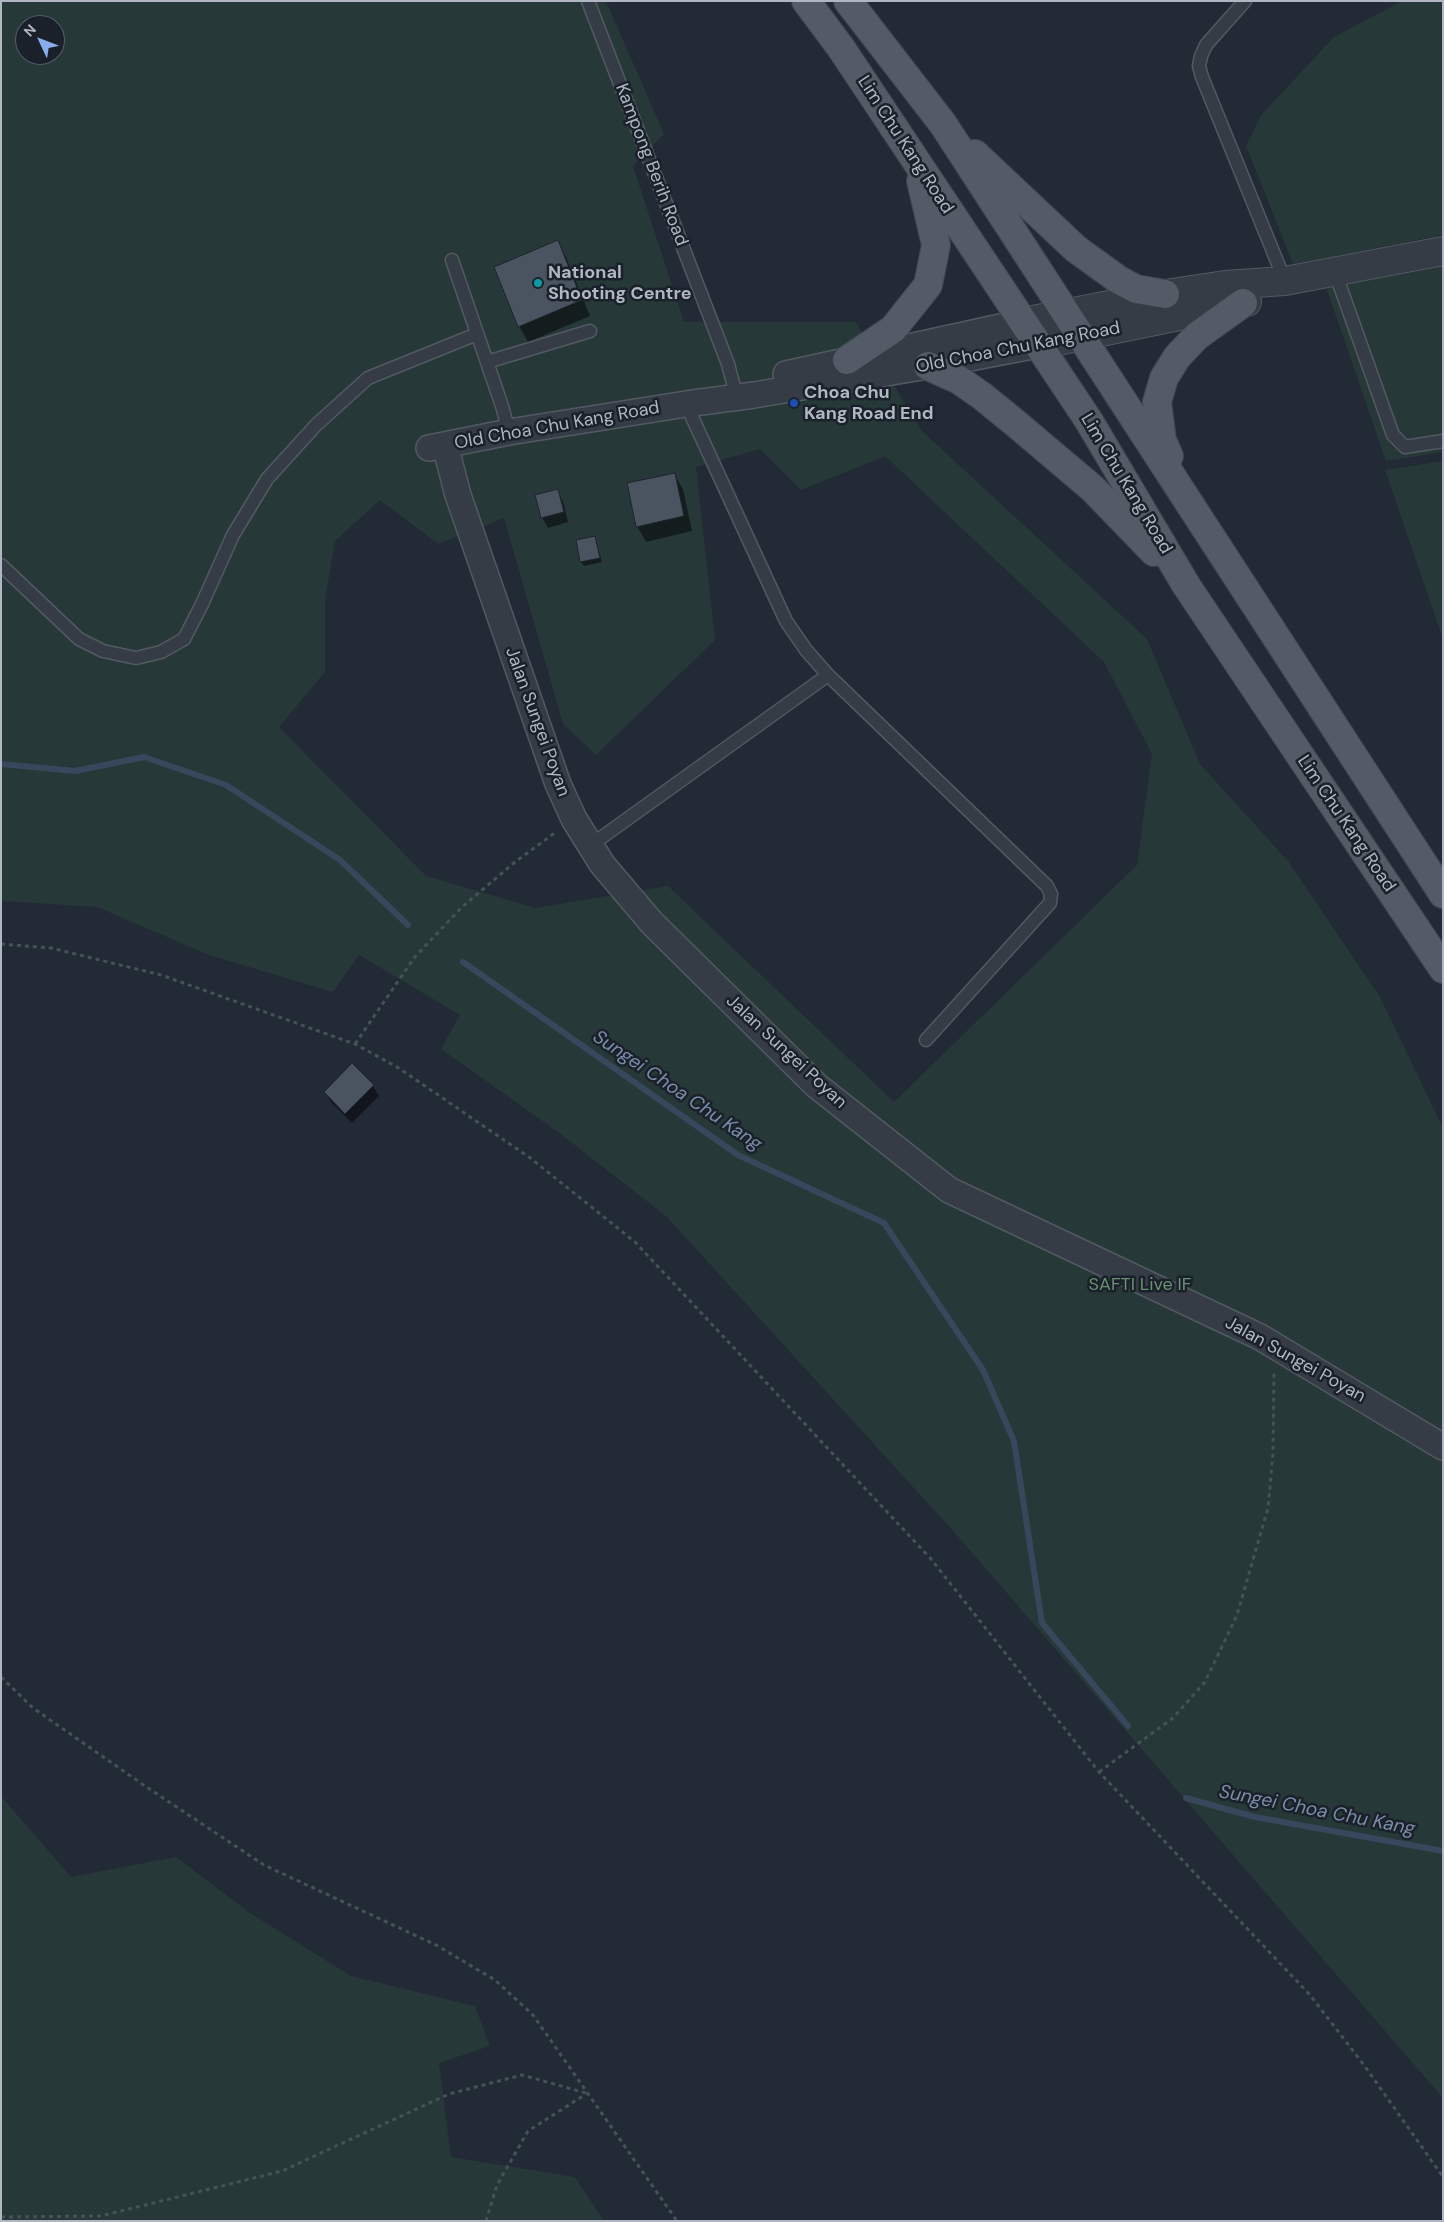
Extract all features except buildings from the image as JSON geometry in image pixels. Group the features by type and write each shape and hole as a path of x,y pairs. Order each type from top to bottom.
{"main road":[{"name":"Lim Chu Kang Road","path":"806,1 841,48 1089,421 1186,586 1443,969"},
{"name":"Lim Chu Kang Road","path":"848,1 943,124 1443,894"},
{"path":"943,124 1076,249 1119,280 1136,289 1165,294"},
{"path":"847,360 893,329 928,285 936,244 917,164"},
{"path":"1195,512 1162,440 1157,402 1164,378 1177,357 1197,336 1243,303"},
{"path":"928,366 958,380 982,396 1085,482 1186,586"}],"street":[{"name":"Old Choa Chu Kang Road","path":"686,404 734,386 1023,322 1165,294 1225,285 1285,281 1443,251"},
{"name":"Old Choa Chu Kang Road","path":"437,447 509,432 928,366 1081,337 1243,303 1285,281"},
{"name":"Jalan Sungei Poyan","path":"437,447 458,495 558,784 574,818 602,864 652,923 818,1086 949,1190 1260,1337 1443,1447"}],"lane":[{"name":"Kampong Berih Road","path":"588,1 728,364 734,386"},
{"path":"1245,1 1206,45 1199,66 1285,281"},
{"path":"452,260 509,432"},
{"path":"1335,272 1393,435 1405,447 1443,441"},
{"path":"487,362 590,331"},
{"path":"1,565 80,638 103,651 136,658 161,652 184,639 233,535 267,478 316,425 368,378 477,334"},
{"path":"686,404 786,621 806,650 828,676 1047,886 1051,894 1050,903 926,1040"},
{"path":"591,845 828,676"}],"path":[{"path":"355,1044 414,958 462,907 515,862 574,818"},
{"path":"1,944 50,948 161,975 355,1044 397,1067 529,1157 635,1242 931,1558 1099,1772 1310,1995 1364,2065 1443,2177"},
{"path":"1099,1772 1173,1718 1205,1682 1238,1615 1268,1508 1274,1453 1275,1346"},
{"path":"1,1677 34,1708 144,1786 264,1865 436,1945 495,1980 533,2015 677,2221"},
{"path":"1,2217 101,2216 282,2172 449,2094 522,2075 587,2093"},
{"path":"486,2221 496,2185 528,2130 587,2093"}],"green space":[{"name":"SAFTI Live IF","path":"1,1 606,1 664,134 633,166 684,322 856,322 921,430 1147,639 1200,764 1288,861 1380,997 1443,1128 1443,2098 955,1533 666,1216 558,1132 441,1049 460,1015 359,955 333,992 209,955 97,907 1,901","holes":["760,449 801,490 885,456 1104,662 1152,754 1137,865 894,1102 668,886 536,908 426,876 279,727 325,672 325,601 335,541 380,500 438,544 504,518 563,724 596,755 715,640 696,467"]},
{"path":"1402,1 1443,1 1443,235 1293,264 1246,146 1262,114 1334,37"},
{"path":"1443,263 1443,452 1386,461 1326,287"},
{"path":"1443,461 1443,639 1385,470"},
{"path":"1,1796 71,1877 176,1857 250,1913 351,1976 475,2006 490,2046 439,2063 451,2157 575,2177 604,2221 1,2221"}],"waterway":[{"name":"Sungei Choa Chu Kang","path":"1,764 75,771 144,757 226,785 340,860 408,925"},
{"name":"Sungei Choa Chu Kang","path":"463,962 738,1155 884,1223 983,1370 1014,1441 1042,1623 1128,1726"},
{"name":"Sungei Choa Chu Kang","path":"1186,1798 1255,1817 1443,1851"}],"place":[{"name":"National Shooting Centre","path":"538,283"},
{"name":"Choa Chu Kang Road End","path":"794,403"}]}
